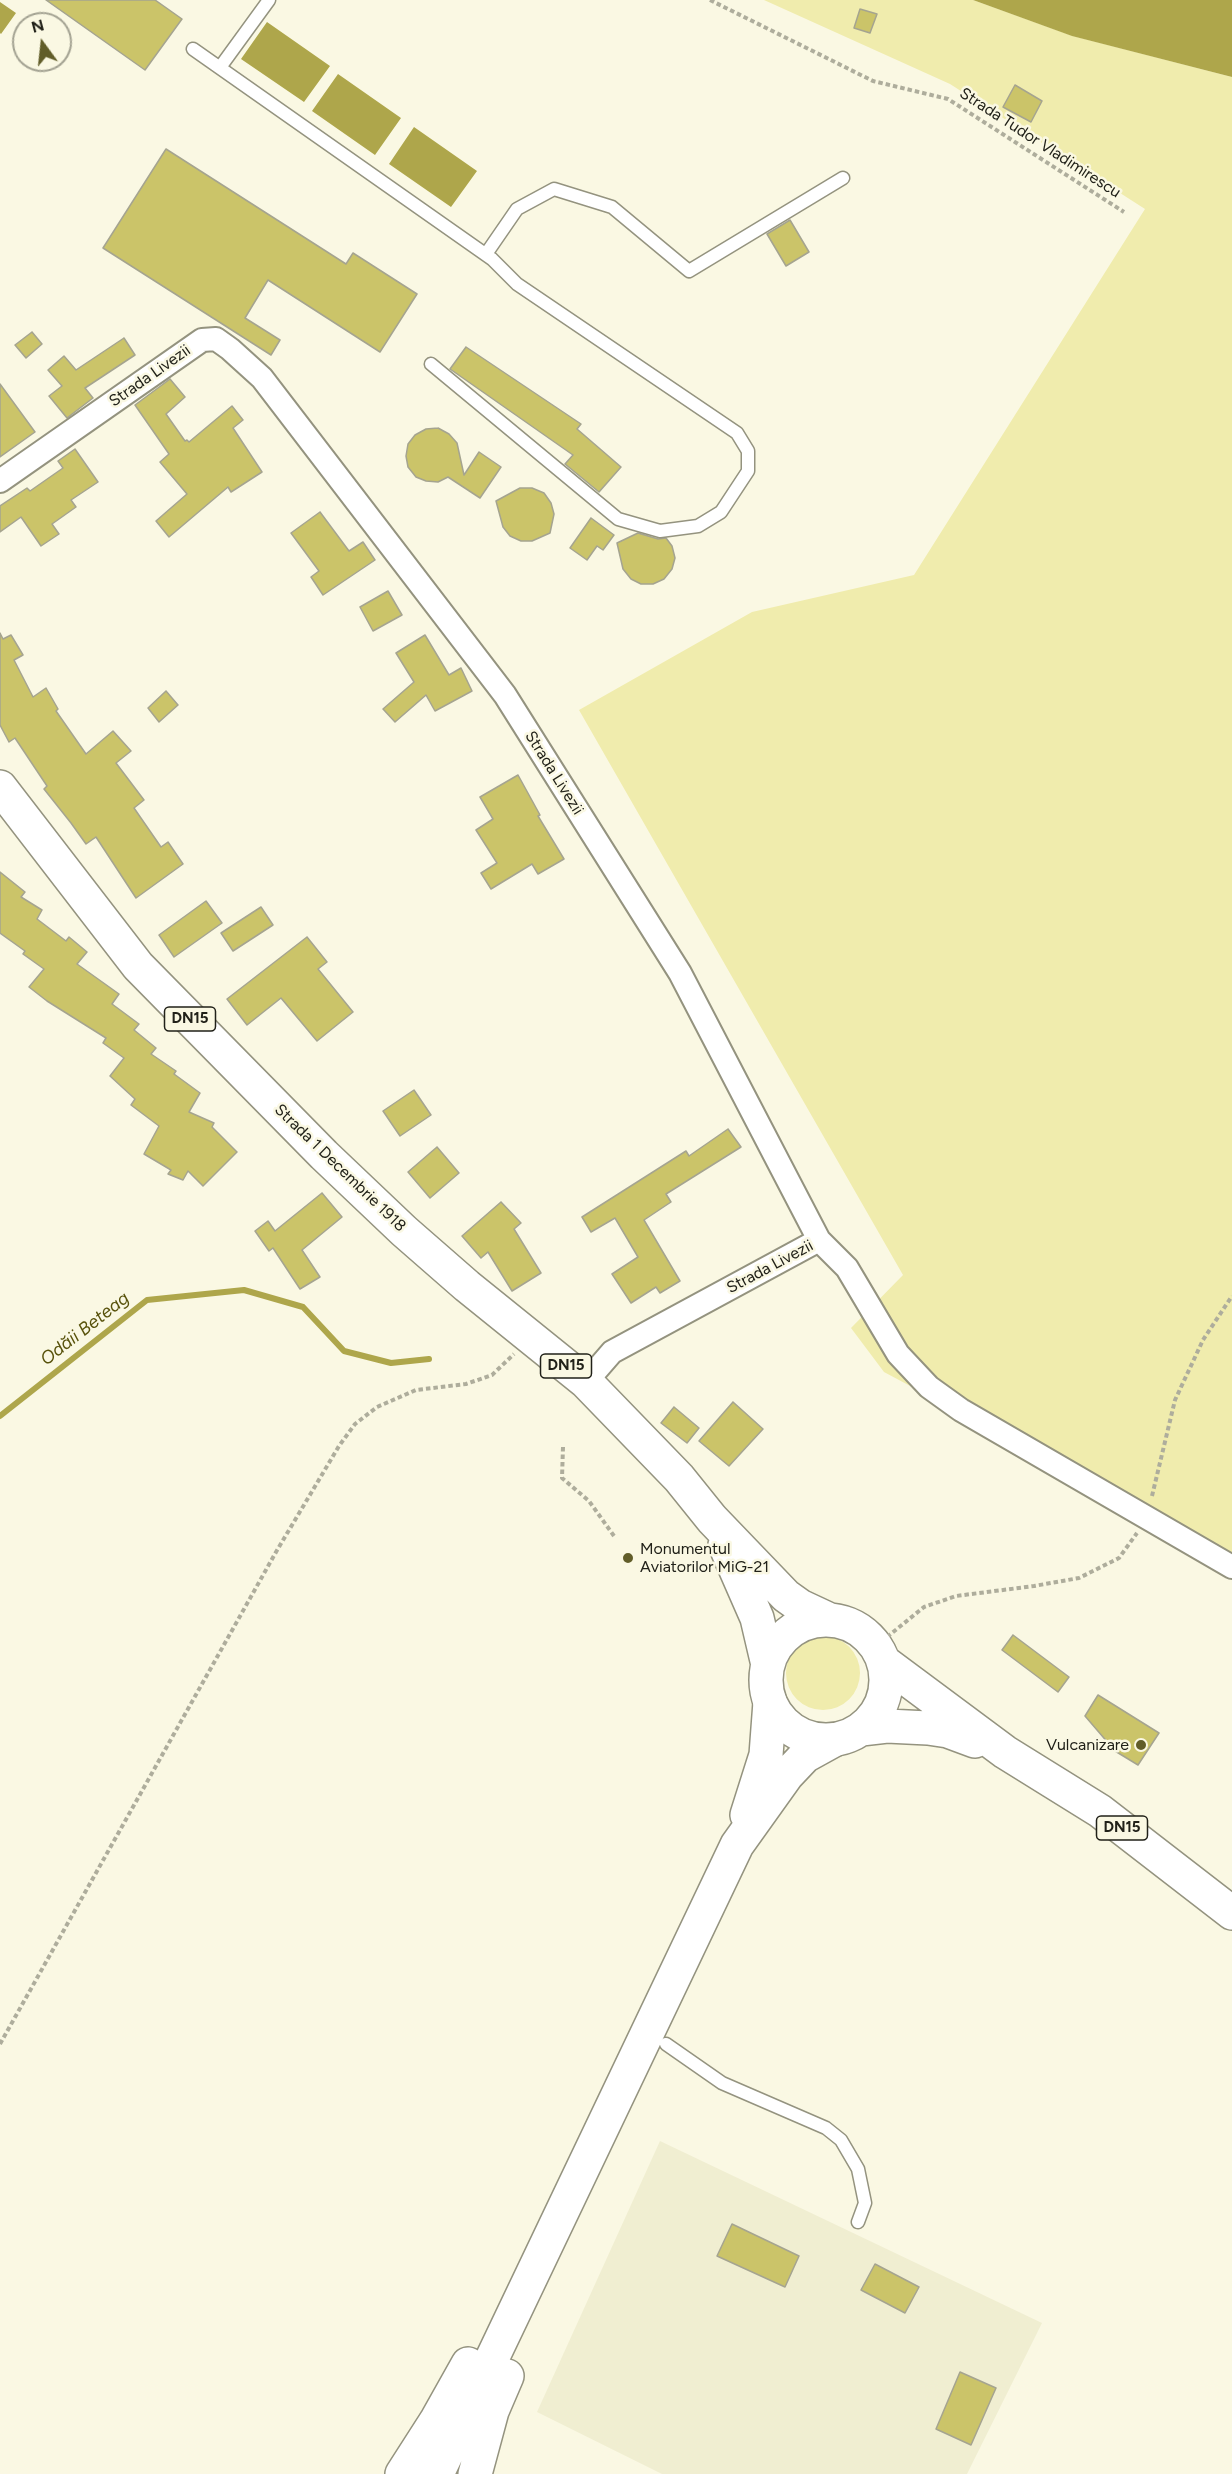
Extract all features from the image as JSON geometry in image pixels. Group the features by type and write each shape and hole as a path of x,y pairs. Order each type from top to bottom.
{"main road":[{"name":"Strada 1 Decembrie 1918","path":"0,787 138,966 324,1155 412,1238 586,1382 679,1478 712,1519 786,1596 800,1606 830,1620"},
{"name":"Strada 1 Decembrie 1918","path":"712,1519 757,1618 768,1665"},
{"name":"DN15","path":"830,1620 856,1628 880,1654 1005,1752 1100,1811 1232,1913"},
{"path":"768,1665 777,1646 791,1632 810,1622 830,1620"},
{"path":"737,1845 787,1775 805,1756 848,1735 875,1716 884,1700 887,1681 880,1654"},
{"name":"DN15","path":"768,1665 766,1677 770,1702 780,1719 796,1732 814,1739 848,1735 887,1725 948,1731 1005,1752"},
{"path":"437,2474 737,1845 766,1755 770,1702"},
{"path":"475,2474 492,2411 518,2349 666,2044 660,2006"},
{"path":"402,2474 472,2358 534,2228 660,2006"}],"street":[{"name":"Strada Livezii","path":"0,481 202,340 216,339 262,378 505,695 680,973 819,1240 612,1352 586,1382"},
{"path":"819,1240 847,1268 898,1354 929,1387 961,1410 1232,1567"}],"lane":[{"path":"220,66 268,0"},
{"path":"193,49 486,254 517,284 737,433 748,451 748,471 721,512 698,526 660,531 618,519 431,364"},
{"path":"486,254 518,209 554,189 612,207 689,271 843,178"},
{"path":"666,2044 722,2083 826,2128 841,2140 858,2169 865,2203 858,2222"}],"path":[{"name":"Strada Tudor Vladimirescu","path":"710,0 873,81 948,99 1124,212"},
{"path":"880,1654 924,1607 956,1596 1079,1578 1119,1558 1147,1516 1175,1400 1203,1340 1232,1296"},
{"path":"0,2044 276,1552 339,1446 355,1424 377,1407 416,1390 466,1384 492,1375 531,1338"},
{"path":"564,1447 562,1478 589,1501 614,1536"}],"shaded area":[{"path":"764,0 973,0 1073,36 1232,77 1232,1558 884,1372 851,1328 903,1275 579,710 752,612 914,575 1145,209 950,84"},
{"path":"973,0 1232,0 1232,77 1072,36"},
{"path":"0,2 15,12 12,12 12,19 0,33"},
{"path":"267,22 330,66 304,102 241,59"},
{"path":"338,74 401,118 375,155 312,111"},
{"path":"414,127 477,171 451,207 389,164"},
{"path":"816,1636 830,1636 844,1642 854,1652 860,1666 860,1680 854,1694 844,1704 830,1710 816,1710 802,1704 792,1694 786,1680 786,1666 792,1652 802,1642"},
{"path":"660,2141 1042,2323 967,2474 662,2474 537,2412"}],"building":[{"path":"46,0 155,0 182,19 145,70 72,18 72,12 63,12"},
{"path":"860,9 877,14 870,33 854,28"},
{"path":"1015,85 1042,101 1031,122 1003,107"},
{"path":"166,149 346,264 353,253 417,294 380,352 268,280 245,318 280,340 271,355 103,248"},
{"path":"790,220 809,252 786,266 767,234"},
{"path":"32,332 42,344 26,358 15,345"},
{"path":"124,338 135,355 85,388 93,398 67,418 49,396 62,386 48,370 64,356 76,370"},
{"path":"466,347 581,424 577,429 621,467 599,492 565,464 573,455 450,369"},
{"path":"170,379 185,397 166,414 185,441 189,442 232,406 243,420 233,428 262,472 231,492 228,487 169,537 156,521 187,494 160,462 169,454 135,405"},
{"path":"0,384 35,432 0,457"},
{"path":"438,428 449,434 457,443 464,475 479,452 501,467 480,498 448,477 438,482 426,481 416,477 408,467 406,456 408,444 415,435 426,429"},
{"path":"75,449 98,482 71,500 76,507 52,524 59,534 41,546 21,517 0,532 0,506 27,488 30,491 63,468 58,461"},
{"path":"520,488 532,488 544,493 551,503 554,514 550,533 532,541 521,541 510,536 503,527 496,501"},
{"path":"320,512 349,551 363,542 375,560 323,595 311,577 319,571 291,533"},
{"path":"591,518 614,535 603,550 597,546 587,560 570,548"},
{"path":"638,533 658,539 666,538 672,546 675,558 672,569 664,579 653,584 641,584 631,579 623,569 617,543"},
{"path":"388,591 402,615 373,631 360,607"},
{"path":"0,633 3,639 11,635 23,655 14,660 33,697 46,688 58,709 56,711 86,754 113,731 131,751 116,763 144,800 134,808 161,847 168,842 183,864 136,898 96,837 86,844 44,789 47,786 15,738 9,742 0,725"},
{"path":"425,635 449,675 461,668 472,691 435,711 426,695 395,722 383,709 414,682 396,653"},
{"path":"166,691 178,705 159,722 148,708"},
{"path":"518,775 540,815 538,816 564,859 538,874 532,864 491,889 481,873 497,863 476,830 493,819 480,797"},
{"path":"0,872 25,892 21,897 42,910 37,919 66,941 69,937 87,952 77,964 119,994 112,1004 139,1024 134,1030 156,1048 151,1054 176,1071 174,1074 200,1093 189,1112 214,1123 212,1127 237,1152 203,1186 188,1171 183,1180 168,1174 171,1170 144,1154 159,1126 131,1105 135,1099 110,1076 124,1058 103,1043 106,1038 29,987 44,969 23,954 25,951 0,933"},
{"path":"206,901 222,923 174,957 159,935"},
{"path":"261,907 273,925 233,951 221,933"},
{"path":"307,937 327,962 318,969 353,1012 317,1041 281,998 247,1025 227,999"},
{"path":"414,1090 431,1115 400,1136 383,1111"},
{"path":"728,1129 741,1147 666,1194 671,1202 644,1220 680,1281 660,1293 656,1287 631,1303 612,1274 638,1257 615,1218 591,1232 582,1217 686,1151 689,1156"},
{"path":"437,1147 459,1173 430,1198 408,1172"},
{"path":"322,1193 342,1217 302,1250 320,1277 300,1289 273,1248 269,1251 255,1231 268,1221 275,1231"},
{"path":"501,1202 521,1223 514,1229 541,1273 512,1291 488,1252 481,1258 462,1236"},
{"path":"733,1402 763,1429 729,1466 699,1441"},
{"path":"674,1407 699,1428 687,1443 661,1423"},
{"path":"1013,1635 1069,1677 1058,1692 1002,1650"},
{"path":"1098,1695 1159,1733 1138,1765 1115,1751 1085,1716"},
{"path":"732,2224 799,2256 785,2287 717,2256"},
{"path":"875,2264 919,2287 905,2313 861,2290"},
{"path":"960,2372 996,2388 971,2445 936,2429"}],"waterway":[{"name":"Odăii Beteag","path":"0,1416 147,1300 244,1290 303,1307 344,1351 391,1363 429,1359"}],"place":[{"name":"Monumentul Aviatorilor MiG-21","path":"628,1558"},
{"name":"Vulcanizare","path":"1141,1745"}]}
